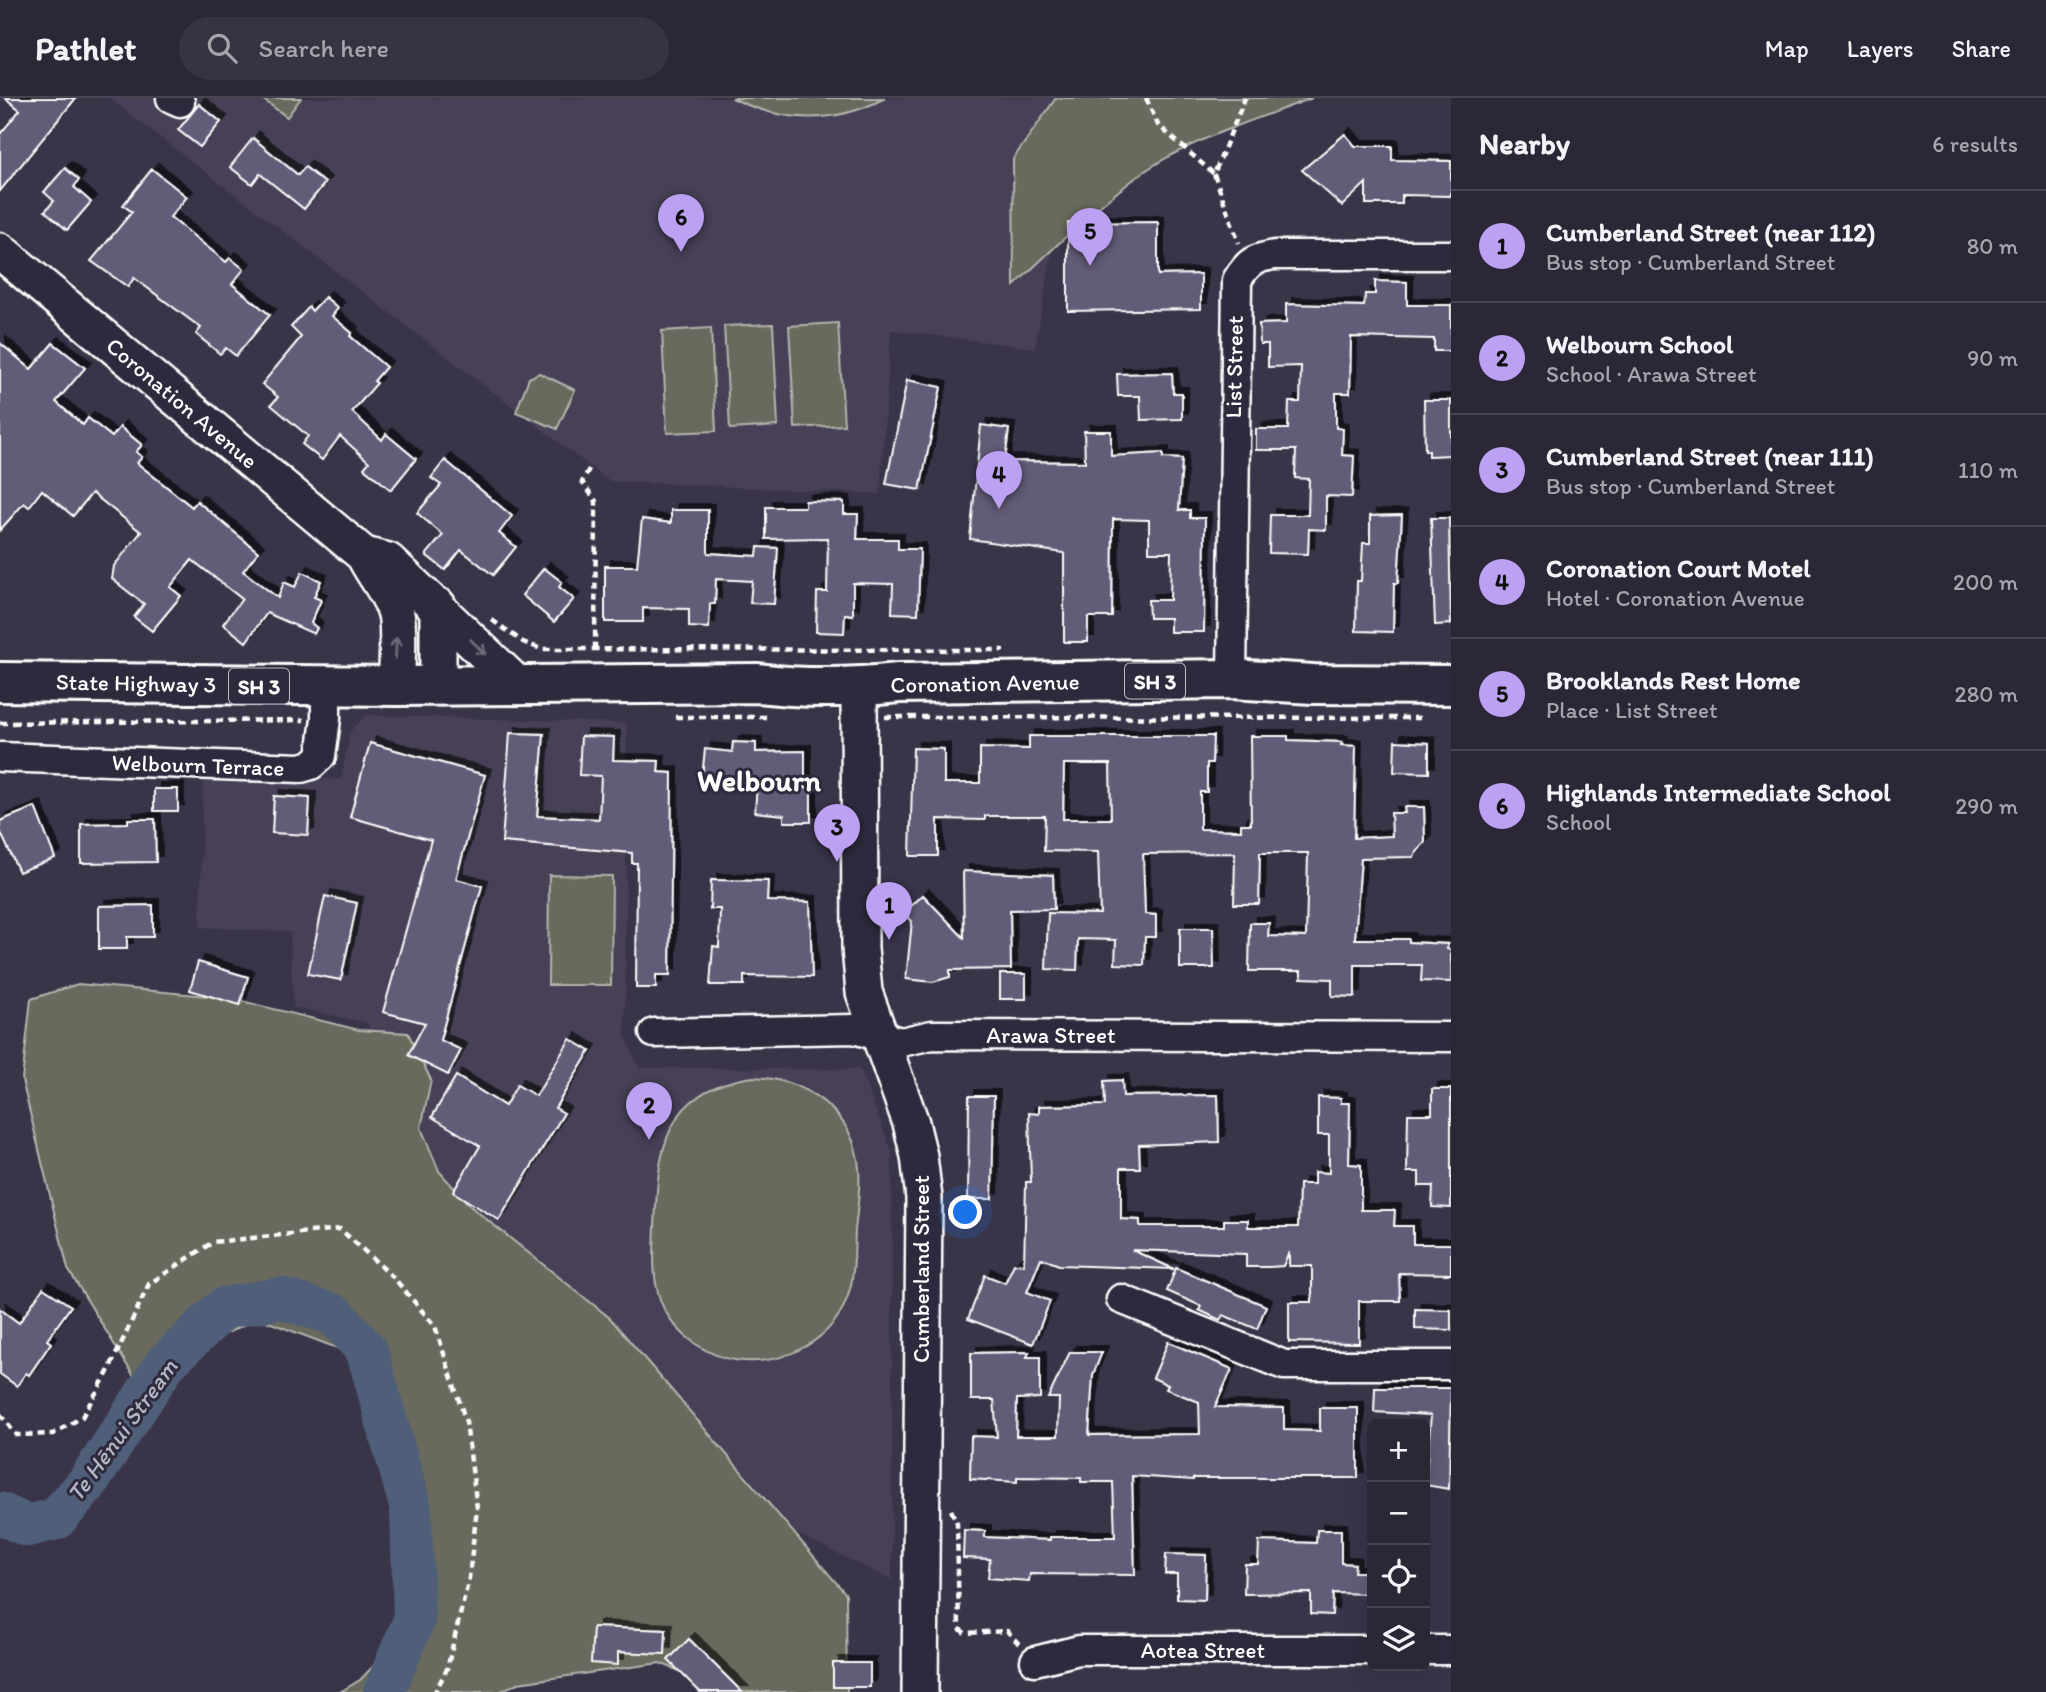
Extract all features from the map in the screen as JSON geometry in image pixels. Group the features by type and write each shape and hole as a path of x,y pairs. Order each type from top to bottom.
{"highway":[{"name":"Coronation Avenue","path":"397,686 599,687 758,683 793,687 859,688 900,683 1232,679 1313,684 1451,685"},
{"name":"State Highway 3","path":"0,681 318,703 397,686"}],"main road":[{"name":"Coronation Avenue","path":"0,251 364,555 395,610 398,627 395,648 397,686"},
{"name":"Coronation Avenue","path":"364,555 388,561 519,686"},
{"path":"438,606 438,687"},
{"name":"Cumberland Street","path":"859,688 859,948 864,992 911,1123 919,1156 924,1198 920,1692"}],"street":[{"path":"1247,263 1275,255 1451,255"},
{"name":"List Street","path":"1232,679 1235,299 1237,280 1247,263"},
{"name":"Welbourn Terrace","path":"0,757 300,768 311,765 321,756 326,719 318,703"},
{"name":"Arawa Street","path":"654,1034 854,1029 901,1042 945,1035 1451,1037"},
{"path":"1121,1299 1284,1364 1451,1365"},
{"name":"Aotea Street","path":"1035,1661 1079,1650 1367,1650"},
{"path":"1430,1650 1451,1650"}],"path":[{"path":"1146,98 1158,125 1214,174 1247,263"},
{"path":"1214,174 1245,98"},
{"path":"589,469 582,482 596,501 595,649 599,687"},
{"path":"481,620 495,620 523,642 541,649 1004,649 1004,656"},
{"path":"0,723 168,723 318,703"},
{"path":"886,718 1431,718"},
{"path":"0,1414 16,1436 53,1434 82,1417 107,1374 149,1284 213,1242 340,1229 394,1278 435,1326 466,1422 477,1508 469,1578 447,1669 435,1692"},
{"path":"920,1498 945,1497 957,1523 959,1628 965,1633 1007,1631 1035,1661"}],"shaded area":[{"path":"109,98 1105,98 1066,175 1035,348 891,330 880,494 609,481"},
{"path":"367,715 627,723 625,1035 639,1068 860,1069 892,1152 892,1580 707,1490 400,1127 367,1023 293,1007 290,932 200,927 203,780 341,779 350,731"}],"green space":[{"path":"261,98 301,98 287,117"},
{"path":"732,98 885,98 847,113 808,118 770,112"},
{"path":"1056,98 1312,98 1207,138 1148,169 1095,210 1014,286 1013,159"},
{"path":"838,323 844,425 795,428 789,326"},
{"path":"773,324 778,426 730,429 724,326"},
{"path":"711,328 716,431 667,433 662,331"},
{"path":"539,373 575,390 557,429 516,412 529,378"},
{"path":"549,875 612,876 611,985 548,985"},
{"path":"78,984 229,998 359,1030 408,1033 431,1080 421,1128 439,1171 470,1206 610,1318 846,1594 847,1692 731,1692 660,1663 518,1683 499,1692 340,1692 360,1680 402,1636 412,1579 400,1490 373,1399 345,1351 258,1318 135,1378 68,1269 22,1080 31,999"},
{"path":"753,1077 791,1084 824,1102 848,1130 855,1148 860,1183 853,1275 843,1307 821,1336 806,1346 772,1359 753,1361 724,1358 703,1349 685,1336 670,1318 660,1299 654,1258 659,1172 671,1128 683,1110 700,1095 723,1084"}],"building":[{"path":"5,98 76,98 0,191 0,134 20,110"},
{"path":"199,104 221,122 200,147 178,130"},
{"path":"1345,134 1355,146 1392,146 1392,160 1451,161 1451,196 1402,195 1402,204 1366,204 1366,183 1342,206 1302,170"},
{"path":"253,138 298,175 305,167 325,183 304,209 260,174 252,184 230,167"},
{"path":"65,168 79,180 74,187 91,202 67,230 45,211 54,201 44,192"},
{"path":"152,169 187,197 170,217 226,262 230,258 244,269 232,284 270,315 236,356 226,348 220,354 196,334 201,328 134,278 128,287 91,261 132,212 123,205"},
{"path":"1158,222 1158,275 1201,274 1201,309 1068,311 1068,223"},
{"path":"1375,281 1407,282 1407,305 1451,305 1451,351 1434,351 1434,339 1351,337 1350,393 1336,393 1336,428 1343,429 1342,455 1354,456 1352,497 1326,496 1326,530 1309,529 1308,554 1269,553 1270,515 1308,515 1309,479 1295,478 1296,450 1256,450 1256,429 1288,429 1289,402 1300,402 1301,366 1268,367 1268,344 1260,344 1259,324 1286,323 1286,304 1364,306 1365,294 1375,294"},
{"path":"325,297 338,308 332,316 352,333 350,336 386,367 374,381 377,383 352,412 382,440 386,434 416,459 391,490 364,468 369,462 340,436 322,460 302,444 308,436 271,405 278,397 262,384 301,337 291,327 309,307 312,311"},
{"path":"0,343 31,369 53,343 85,368 56,402 83,425 88,418 112,437 120,427 142,445 136,452 142,457 137,463 192,507 197,501 258,552 243,571 278,598 284,582 295,587 302,572 321,581 314,597 321,600 311,623 317,628 314,634 267,613 246,642 223,624 242,599 192,560 170,587 181,596 152,631 134,617 144,604 112,579 114,566 141,532 92,493 73,516 42,490 29,507 24,503 0,530"},
{"path":"1172,373 1173,393 1182,393 1182,419 1141,420 1140,396 1118,396 1117,374"},
{"path":"907,380 941,387 920,490 886,484"},
{"path":"1424,400 1451,400 1451,455 1429,456 1429,451 1425,451"},
{"path":"981,425 1009,429 1005,461 1085,462 1084,431 1111,431 1111,456 1163,453 1163,458 1182,459 1179,510 1190,510 1190,518 1205,518 1204,632 1170,632 1170,618 1149,618 1148,600 1170,600 1171,552 1149,552 1149,520 1113,519 1112,617 1088,617 1088,642 1064,642 1064,553 970,539"},
{"path":"445,460 512,516 499,533 516,547 493,575 461,550 445,570 426,555 443,535 417,513 441,485 431,478"},
{"path":"805,501 844,502 844,514 858,514 857,539 898,539 898,549 920,549 918,614 892,613 893,584 853,583 853,615 845,614 844,633 816,632 817,592 827,592 828,538 766,539 766,507 805,507"},
{"path":"671,510 708,510 708,553 757,556 758,547 778,548 774,604 750,603 752,581 716,579 715,604 710,604 709,628 689,627 689,609 643,608 643,622 605,622 605,566 637,566 642,519 671,523"},
{"path":"1402,515 1398,583 1394,583 1393,632 1356,631 1357,581 1361,581 1363,543 1370,543 1370,516"},
{"path":"1431,518 1449,518 1451,624 1435,625"},
{"path":"544,568 562,582 559,587 574,599 554,622 522,595"},
{"path":"510,733 544,734 537,816 599,819 601,776 579,775 581,736 614,737 613,760 659,761 658,772 672,773 670,975 656,975 656,988 636,988 637,863 632,863 632,853 502,842"},
{"path":"1029,736 1213,736 1212,763 1207,763 1207,792 1200,792 1200,829 1241,830 1241,824 1251,824 1250,736 1288,736 1288,740 1342,742 1341,745 1356,746 1354,838 1392,836 1391,813 1405,813 1404,807 1424,807 1425,842 1413,857 1361,858 1355,939 1409,939 1409,942 1448,944 1447,949 1451,950 1451,982 1421,981 1422,965 1355,965 1355,997 1332,996 1332,979 1301,978 1301,971 1249,971 1250,923 1269,923 1268,936 1306,937 1308,853 1260,853 1259,904 1234,904 1235,853 1143,854 1145,914 1156,915 1156,937 1145,937 1144,965 1115,964 1116,940 1078,939 1077,970 1046,969 1048,913 1100,914 1098,852 1044,851 1045,816 985,816 985,820 938,819 938,856 910,856 913,748 944,749 944,783 980,783 980,748 1029,749","holes":["1064,764 1110,764 1111,819 1063,819"]},
{"path":"1395,741 1429,743 1429,773 1394,772"},
{"path":"733,742 756,743 756,752 805,751 805,788 811,788 811,822 784,822 784,815 755,812 757,783 702,777 705,749 732,752"},
{"path":"370,743 485,775 456,879 482,886 440,1040 461,1050 448,1075 408,1055 425,1023 383,1012 431,840 350,817"},
{"path":"154,789 178,789 178,811 154,811"},
{"path":"274,796 310,798 308,835 272,833"},
{"path":"35,807 55,858 19,872 0,831 0,821"},
{"path":"128,819 155,819 156,862 81,863 81,824 128,823"},
{"path":"963,871 1053,875 1054,909 1010,910 1011,969 950,970 950,977 933,982 906,979 912,921 904,913 923,895 964,938"},
{"path":"711,880 768,881 767,901 810,902 812,977 744,976 744,985 710,985 713,946 719,947 720,909 710,909"},
{"path":"325,896 357,903 341,980 308,974"},
{"path":"153,905 153,937 127,937 127,949 99,949 99,906"},
{"path":"1180,928 1213,928 1214,968 1180,968"},
{"path":"198,962 248,977 240,1005 190,990"},
{"path":"1000,974 1026,974 1026,999 1000,999"},
{"path":"570,1039 590,1051 555,1108 564,1113 499,1220 453,1192 480,1146 432,1117 456,1076 505,1106 517,1085 536,1096"},
{"path":"1122,1080 1123,1096 1218,1095 1219,1142 1139,1145 1140,1168 1121,1168 1121,1219 1140,1220 1140,1226 1224,1226 1224,1220 1248,1220 1248,1227 1298,1227 1299,1184 1314,1184 1314,1172 1329,1173 1329,1135 1318,1135 1318,1097 1341,1098 1341,1103 1350,1103 1349,1164 1361,1165 1361,1210 1395,1210 1394,1226 1413,1226 1413,1244 1451,1244 1451,1274 1399,1273 1400,1301 1359,1301 1359,1343 1289,1342 1289,1302 1312,1302 1312,1266 1289,1266 1289,1252 1283,1266 1270,1267 1246,1267 1246,1254 1132,1250 1174,1269 1059,1265 1041,1258 1027,1292 1050,1301 1033,1344 968,1319 985,1275 1005,1283 1014,1264 1024,1265 1026,1182 1031,1182 1029,1113 1039,1114 1039,1106 1105,1105 1104,1081"},
{"path":"1432,1089 1451,1089 1451,1208 1432,1207 1433,1186 1419,1186 1419,1172 1407,1172 1408,1114 1432,1114"},
{"path":"969,1096 994,1096 992,1199 968,1199"},
{"path":"1176,1268 1266,1306 1257,1329 1223,1315 1220,1320 1199,1310 1201,1306 1167,1291"},
{"path":"43,1288 71,1306 47,1340 51,1343 29,1375 26,1373 17,1386 0,1374 0,1309 19,1323"},
{"path":"1415,1309 1451,1310 1451,1330 1415,1329"},
{"path":"1168,1342 1232,1369 1215,1407 1284,1408 1284,1430 1320,1431 1320,1408 1358,1408 1358,1478 1193,1480 1132,1476 1135,1575 1030,1574 1029,1581 988,1578 990,1559 963,1558 964,1530 985,1531 985,1537 1050,1540 1050,1537 1115,1537 1113,1482 1081,1482 1081,1478 1017,1477 1017,1482 970,1479 971,1436 997,1437 994,1400 971,1400 971,1353 1029,1352 1027,1357 1040,1357 1040,1398 1017,1399 1016,1436 1058,1436 1059,1398 1048,1398 1070,1352 1102,1352 1093,1375 1089,1435 1200,1434 1199,1402 1166,1389 1168,1385 1153,1378"},
{"path":"1375,1388 1451,1388 1449,1489 1430,1486 1431,1415 1374,1412"},
{"path":"1317,1530 1341,1530 1341,1563 1355,1564 1354,1572 1367,1572 1367,1594 1333,1593 1332,1615 1311,1614 1311,1593 1244,1594 1245,1564 1258,1564 1259,1541 1316,1543"},
{"path":"1166,1554 1206,1555 1205,1600 1177,1599 1177,1574 1165,1574"},
{"path":"593,1627 666,1630 665,1654 618,1652 618,1665 591,1663"},
{"path":"689,1639 742,1692 700,1692 668,1660"},
{"path":"833,1663 870,1663 870,1687 833,1687"}],"waterway":[{"name":"Te Hēnui Stream","path":"0,1513 27,1526 56,1519 86,1485 166,1363 224,1308 280,1298 335,1315 367,1351 411,1509 414,1620 384,1692"}],"place":[{"name":"Highlands Intermediate School","path":"681,252"},
{"name":"Brooklands Rest Home","path":"1090,266"},
{"name":"Coronation Court Motel","path":"999,509"},
{"name":"Cumberland Street (near 111)","path":"837,862"},
{"name":"Cumberland Street (near 112)","path":"889,940"},
{"name":"Welbourn School","path":"649,1140"}],"district":[{"name":"Welbourn","path":"759,780"}]}
